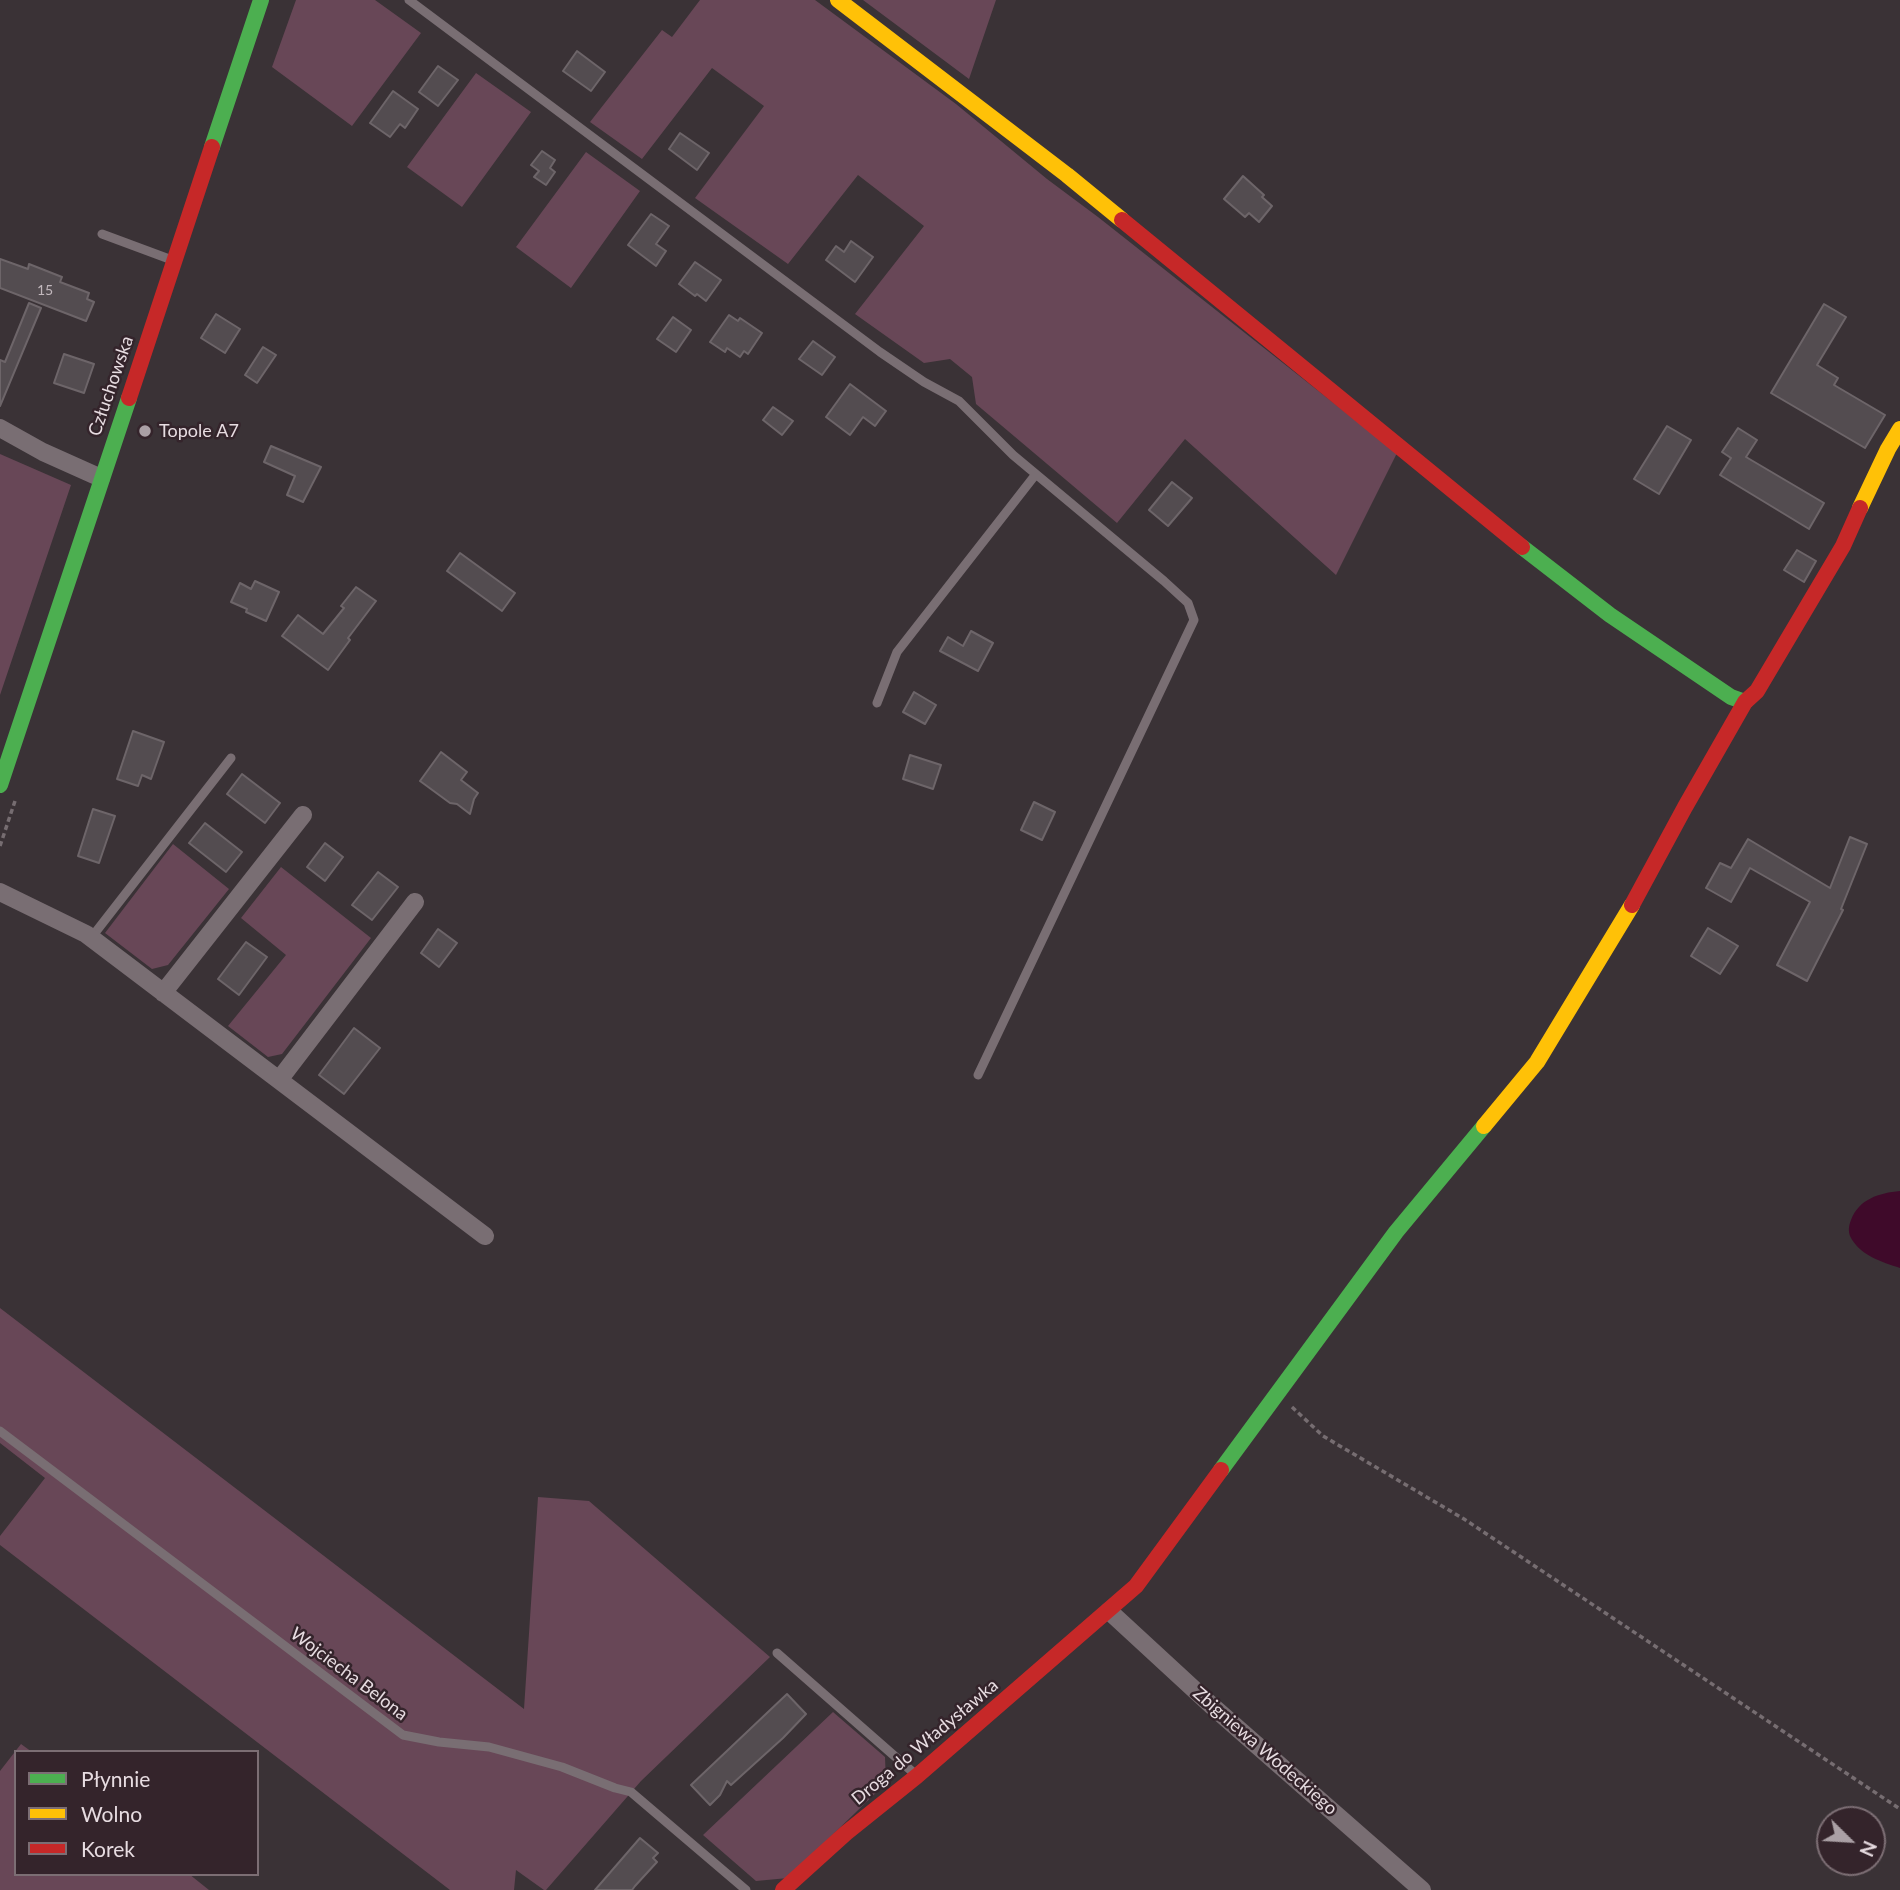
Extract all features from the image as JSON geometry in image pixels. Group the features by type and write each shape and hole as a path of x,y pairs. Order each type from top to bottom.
{"street":[{"name":"Człuchowska","path":"0,785 261,0"},
{"path":"838,0 1067,176 1545,565 1621,622 1731,697 1745,702"},
{"path":"0,428 43,452 101,478"},
{"name":"Droga do Władysławka","path":"783,1890 1136,1586 1396,1232 1537,1062 1640,892 1745,702 1757,691 1843,546 1900,429"},
{"path":"163,993 303,815"},
{"path":"0,892 86,933 485,1236"},
{"path":"279,1080 415,902"},
{"name":"Zbigniewa Wodeckiego","path":"1109,1611 1211,1705 1422,1890"}],"lane":[{"path":"409,0 880,352 924,382 959,401 1013,455 1188,603 1194,620 978,1075"},
{"path":"103,234 174,261"},
{"path":"877,703 897,652 1036,474"},
{"path":"91,938 231,758"},
{"name":"Wojciecha Belona","path":"0,1430 403,1735 489,1747 562,1767 631,1792 747,1890"},
{"path":"777,1653 918,1776"}],"path":[{"path":"1277,1394 1323,1436 1464,1519 1900,1809"}],"shaded area":[{"path":"296,0 375,0 421,33 352,126 272,67"},
{"path":"700,0 815,0 956,104 1047,179 1397,453 1336,575 1185,439 1117,523 976,404 972,377 950,359 924,363 855,314 924,226 858,175 788,264 695,198 764,106 712,68 642,159 590,122 662,30 672,37"},
{"path":"863,0 996,0 969,79"},
{"path":"476,73 531,112 462,207 407,167"},
{"path":"586,152 640,191 571,288 516,247"},
{"path":"0,454 71,485 0,695"},
{"path":"173,844 229,889 168,965 152,969 105,933"},
{"path":"281,867 371,938 282,1054 268,1057 228,1026 286,955 241,918"},
{"path":"1900,1191 1900,1268 1865,1253 1854,1243 1849,1230 1850,1222 1864,1202 1885,1193"},
{"path":"0,1308 524,1709 538,1497 589,1501 770,1657 641,1781 546,1890 516,1870 514,1890 450,1890 0,1545 0,1536 45,1478 0,1443"},
{"path":"833,1712 885,1757 886,1783 788,1878 756,1881 703,1835"},
{"path":"21,1744 29,1750 16,1750"},
{"path":"14,1753 14,1876 192,1876 209,1890 0,1890 0,1771"}],"building":[{"path":"577,51 605,72 591,91 563,71"},
{"path":"438,66 458,80 438,106 419,92"},
{"path":"393,91 418,109 405,128 400,124 390,137 370,123"},
{"path":"680,133 709,153 697,170 669,149"},
{"path":"542,151 555,160 550,168 555,172 546,185 534,177 539,171 531,165"},
{"path":"1243,176 1272,206 1259,222 1249,213 1245,217 1224,199"},
{"path":"651,214 669,226 656,244 666,251 656,266 628,245"},
{"path":"851,241 873,257 855,282 826,260 836,246 844,252"},
{"path":"0,259 28,269 29,264 62,277 60,282 89,293 87,299 94,302 86,321 0,288"},
{"path":"695,262 721,280 706,301 679,284"},
{"path":"29,303 41,308 0,406 0,360 5,362"},
{"path":"1824,304 1846,317 1817,365 1838,378 1834,385 1885,415 1865,448 1771,393"},
{"path":"216,314 240,329 225,353 201,338"},
{"path":"729,315 738,321 740,318 762,333 748,354 744,351 740,357 727,348 725,352 710,342"},
{"path":"673,317 691,330 676,352 657,339"},
{"path":"813,341 835,357 822,375 799,359"},
{"path":"263,347 276,355 257,383 245,375"},
{"path":"64,354 94,364 84,393 54,383"},
{"path":"850,384 886,411 875,426 863,417 850,435 826,417"},
{"path":"773,407 793,421 782,435 763,420"},
{"path":"1667,426 1691,440 1659,494 1634,479"},
{"path":"1738,428 1757,440 1746,457 1824,503 1809,529 1720,475 1731,458 1722,452"},
{"path":"271,446 321,467 303,502 287,495 295,476 264,462"},
{"path":"1172,482 1192,498 1168,526 1149,510"},
{"path":"1797,550 1816,561 1804,582 1784,570"},
{"path":"460,553 515,593 502,611 447,571"},
{"path":"255,581 279,592 266,621 231,602 240,583 251,589"},
{"path":"356,587 376,601 328,670 282,636 298,615 323,634 344,608 341,606"},
{"path":"971,631 993,643 978,671 940,651 948,637 963,646"},
{"path":"914,692 936,705 925,724 903,712"},
{"path":"133,731 164,742 151,779 142,775 138,786 117,779"},
{"path":"441,752 467,772 461,780 478,793 470,814 420,781"},
{"path":"910,755 941,765 933,789 903,779"},
{"path":"242,774 280,803 265,823 227,794"},
{"path":"1034,802 1055,812 1042,840 1021,830"},
{"path":"93,809 115,816 99,863 78,856"},
{"path":"205,823 242,852 226,872 189,843"},
{"path":"1850,837 1867,844 1841,909 1843,910 1807,981 1777,965 1810,902 1750,868 1731,902 1706,888 1720,863 1731,868 1748,839 1830,888"},
{"path":"325,843 343,857 325,881 307,867"},
{"path":"378,872 398,887 372,920 352,905"},
{"path":"1708,928 1738,946 1720,974 1691,956"},
{"path":"438,929 457,943 439,967 421,953"},
{"path":"246,942 267,957 239,995 218,979"},
{"path":"354,1028 380,1048 344,1094 319,1075"},
{"path":"787,1694 806,1714 731,1785 727,1781 720,1795 710,1805 691,1785"},
{"path":"640,1838 658,1853 653,1858 657,1862 632,1890 595,1890"}],"traffic: fast":[{"path":"212,147 261,0"},
{"path":"0,785 129,398"},
{"path":"1522,547 1610,615 1731,697 1745,702"},
{"path":"1221,1470 1396,1232 1484,1126"}],"traffic: slow":[{"path":"838,0 1122,220"},
{"path":"1860,508 1900,429"},
{"path":"1484,1126 1537,1062 1632,905"}],"traffic: jam":[{"path":"129,398 212,147"},
{"path":"1122,220 1522,547"},
{"path":"1632,905 1745,702 1757,691 1843,546 1860,508"},
{"path":"783,1890 1136,1586 1221,1470"}],"place":[{"name":"Topole A7","path":"145,431"}]}
